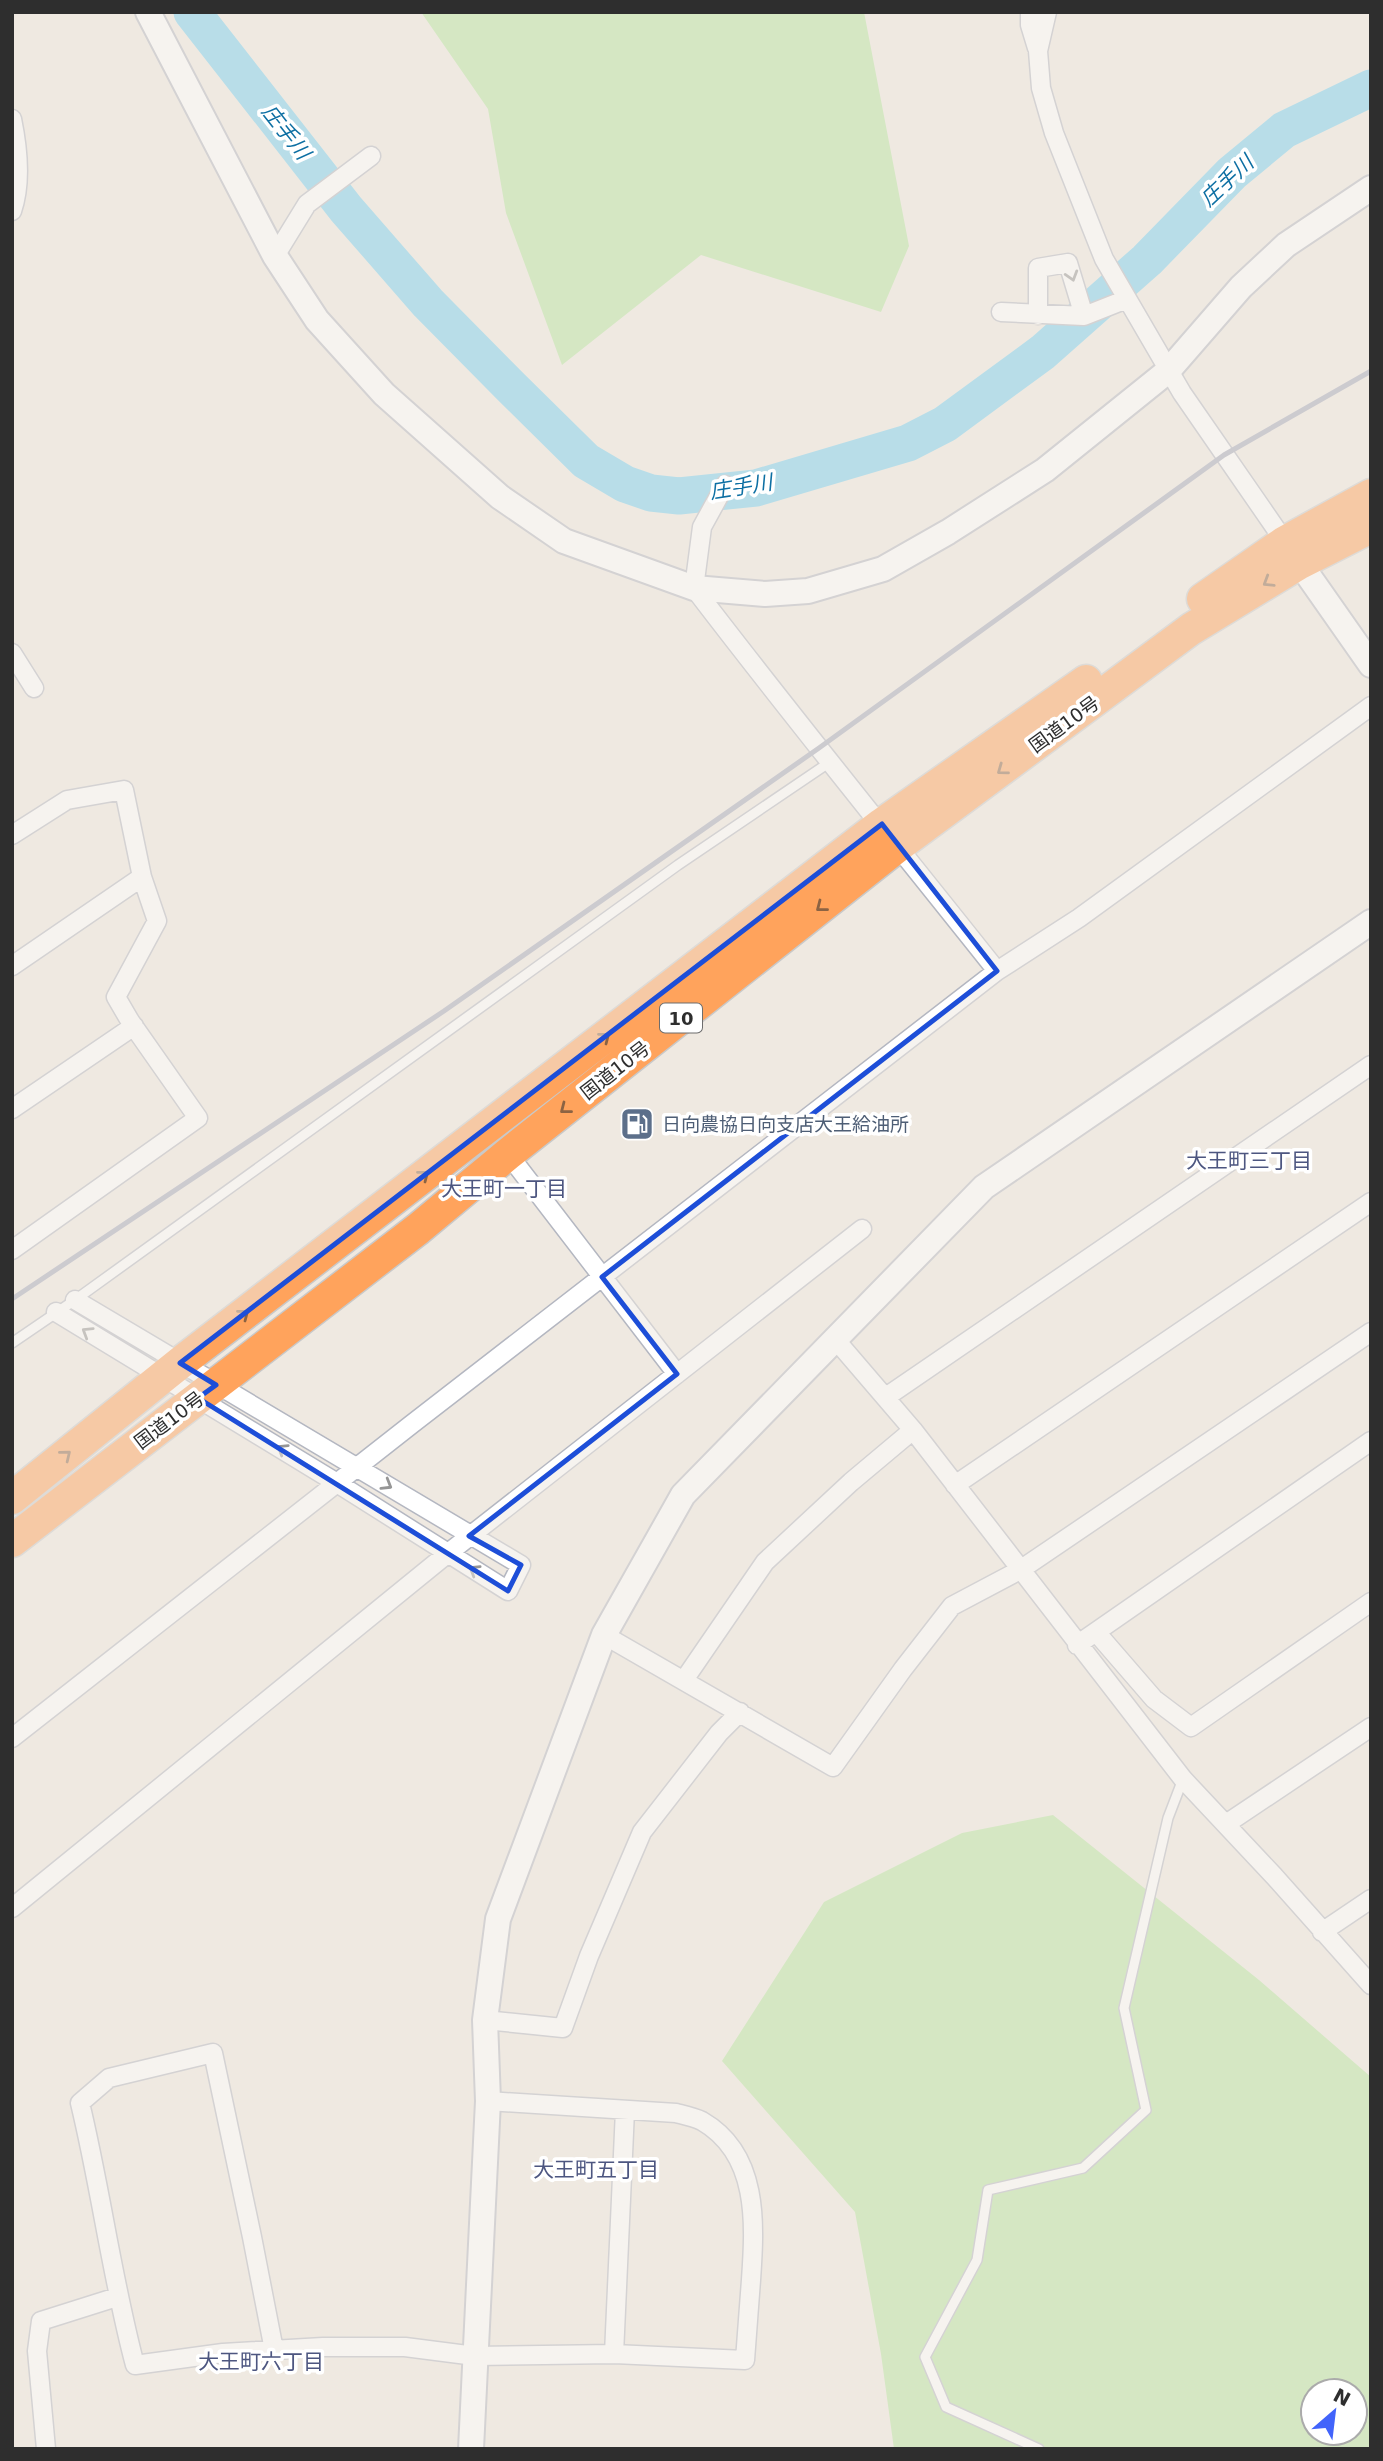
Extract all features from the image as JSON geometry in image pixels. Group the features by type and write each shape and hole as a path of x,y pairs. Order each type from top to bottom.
{"highway":[{"name":"国道10号","path":"12,1497 171,1370 890,835 1371,495"},
{"name":"国道10号","path":"1292,553 1371,527"},
{"name":"国道10号","path":"12,1541 418,1229 890,835"}],"street":[{"path":"148,12 275,256 317,320 384,394 500,497 564,541 694,588 765,594 808,590 883,569 948,532 1045,470 1168,371 1241,287 1286,245 1371,188"},
{"path":"1030,12 1030,25 1038,51 1041,88 1054,133 1104,259 1168,371 1371,665"},
{"path":"1038,51 1047,12"},
{"path":"12,119 19,150 12,211"},
{"path":"275,256 307,204 371,156"},
{"path":"1038,315 1038,268 1068,263 1084,316"},
{"path":"1000,312 1084,316 1127,299"},
{"path":"725,485 702,527 694,588 997,971"},
{"path":"15,665 34,688"},
{"path":"12,1738 997,971 1079,918 1371,706"},
{"path":"12,835 67,800 124,790 142,877 157,921 116,997 198,1118 12,1250"},
{"path":"12,966 142,877"},
{"path":"471,2449 488,2101 485,2020 498,1919 604,1635 683,1495 984,1187 1371,922"},
{"path":"12,1109 134,1026"},
{"path":"886,1397 1371,1065"},
{"path":"508,1154 677,1374"},
{"path":"955,1485 1371,1202"},
{"path":"12,1908 469,1536 862,1229"},
{"path":"75,1300 171,1370"},
{"path":"56,1312 357,1467 469,1536 521,1564 508,1591 337,1483 207,1391"},
{"path":"604,1635 833,1767 952,1606 1020,1570 1371,1332"},
{"path":"835,1339 913,1430 1183,1779 1371,1985"},
{"path":"684,1680 765,1562 851,1482 913,1430"},
{"path":"1077,1645 1371,1441"},
{"path":"1096,1632 1154,1699 1191,1727 1371,1602"},
{"path":"485,2020 563,2028 589,1956 642,1832 719,1733 740,1712"},
{"path":"1226,1824 1371,1727"},
{"path":"1322,1932 1371,1899"},
{"path":"274,2350 213,2053 109,2078 80,2103 117,2297 135,2365 223,2353 405,2347 475,2356 614,2354 746,2360 754,2234 751,2190 732,2147 701,2120 676,2113 488,2101"},
{"path":"614,2354 625,2110"},
{"path":"46,2449 37,2351 41,2321 117,2297"}],"lane":[{"path":"12,1343 678,865 830,762"},
{"path":"1039,2449 946,2407 925,2357 977,2260 988,2190 1083,2168 1146,2110 1124,2008 1168,1818 1183,1779"}],"highlighted area":[{"path":"882,824 997,971 602,1277 677,1374 469,1536 521,1565 508,1591 198,1398 216,1385 180,1363"}],"green space":[{"path":"421,12 864,12 909,246 881,312 701,255 562,365 506,213 488,109"},
{"path":"1053,1815 1259,1980 1371,2077 1371,2449 894,2449 881,2354 855,2212 722,2061 824,1902 962,1833"}],"waterway":[{"name":"庄手川","path":"192,12 346,209 428,303 511,387 586,461 625,484 651,493 679,496 756,488 908,443 945,424 1043,352 1147,260 1232,173 1284,130 1371,88"}],"railway":[{"path":"12,1299 444,1011 819,748 1224,455 1371,371"}],"place":[{"name":"日向農協日向支店大王給油所","path":"637,1124"}],"district":[{"name":"大王町三丁目","path":"1249,1161"},
{"name":"大王町一丁目","path":"504,1189"},
{"name":"大王町五丁目","path":"596,2170"},
{"name":"大王町六丁目","path":"261,2362"}]}
